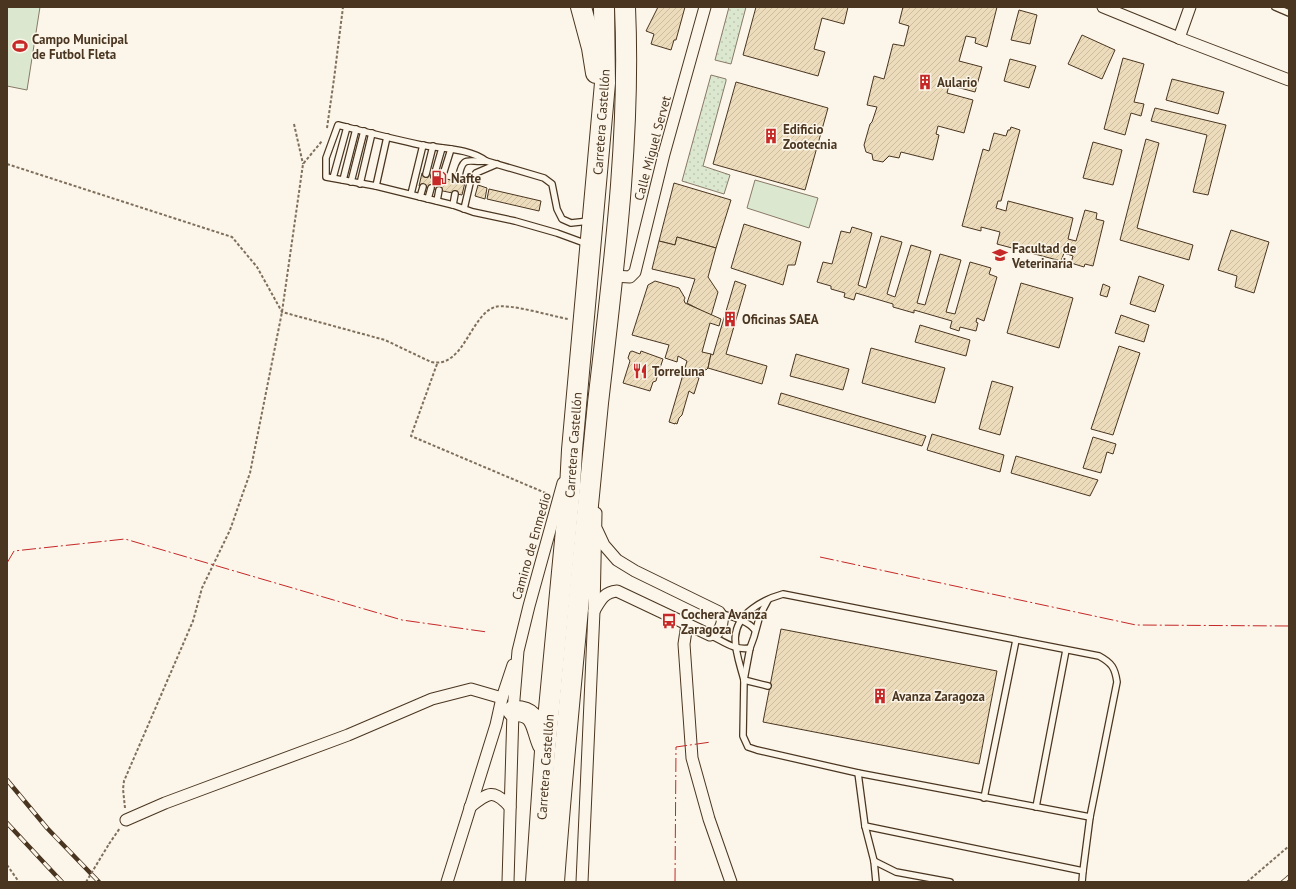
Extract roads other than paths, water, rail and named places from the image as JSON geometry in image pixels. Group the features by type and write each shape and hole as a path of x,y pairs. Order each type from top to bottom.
{"highway":[{"path":"581,7 592,48 602,112"},
{"name":"Carretera Castellón","path":"536,882 545,750 570,488 572,450 605,83 604,7"},
{"name":"Carretera Castellón","path":"554,882 566,732 598,404 613,276 625,125 625,7"},
{"path":"507,704 531,715 545,750"}],"street":[{"name":"Calle Miguel Servet","path":"613,276 627,278 632,276 635,272 664,154 705,7"},
{"path":"1103,7 1289,80"},
{"path":"1179,38 1190,7"},
{"name":"Carretera Castellón","path":"582,882 594,612 598,404"},
{"name":"Camino de Enmedio","path":"507,704 529,606 572,450"},
{"path":"594,612 604,596 609,592 617,591 710,635 717,633 722,624 723,618 719,612 617,560 604,545 596,527"},
{"path":"687,624 684,644 692,758 709,819 731,882"},
{"name":"Camino de Enmedio","path":"507,704 510,673 518,651"},
{"path":"126,820 165,803 348,735 432,699 471,689 507,704"},
{"path":"447,882 496,725 507,704"},
{"path":"507,704 510,807 508,882"},
{"path":"470,807 485,795 494,794 502,798 510,807"}],"lane":[{"path":"1275,7 1289,13"},
{"path":"486,161 479,155 423,145 338,125 326,158 326,177 411,194 557,233 591,245"},
{"path":"333,178 347,127"},
{"path":"343,180 356,129"},
{"path":"351,182 364,132"},
{"path":"360,184 372,134"},
{"path":"376,186 387,137"},
{"path":"411,194 423,145"},
{"path":"426,174 433,146"},
{"path":"434,176 442,148"},
{"path":"442,178 451,149"},
{"path":"459,176 460,168 464,162 468,160 478,162 486,161 539,175 549,181 553,188 557,209 566,221 576,223 593,221"},
{"path":"464,209 473,175 498,164"},
{"path":"420,197 423,187"},
{"path":"428,199 431,188"},
{"path":"437,201 439,190"},
{"path":"453,205 455,194"},
{"path":"744,680 736,648 735,631 740,620 758,605 777,595 789,595 1099,656 1107,660 1115,670 1117,682 1090,817 1082,882"},
{"path":"770,599 760,615 750,648 744,680 743,736 748,747 858,773 1090,817"},
{"path":"719,612 740,620 752,626 756,630"},
{"path":"710,635 736,648 750,648"},
{"path":"984,798 1016,640"},
{"path":"1036,807 1066,650"},
{"path":"744,680 768,686"},
{"path":"858,773 865,826 874,862 876,882"},
{"path":"865,826 1083,871"},
{"path":"874,862 896,872 950,882"}],"railway":[{"path":"7,780 47,828 99,882"},
{"path":"7,823 62,882"},
{"path":"1283,882 1289,877"}],"place":[{"name":"Campo Municipal de Futbol Fleta","path":"20,46"},
{"name":"Aulario","path":"925,82"},
{"name":"Edificio Zootecnia","path":"771,136"},
{"name":"Nafte","path":"439,178"},
{"name":"Facultad de Veterinaria","path":"1000,255"},
{"name":"Oficinas SAEA","path":"730,319"},
{"name":"Torreluna","path":"640,371"},
{"name":"Cochera Avanza Zaragoza","path":"669,621"},
{"name":"Avanza Zaragoza","path":"880,696"}]}
